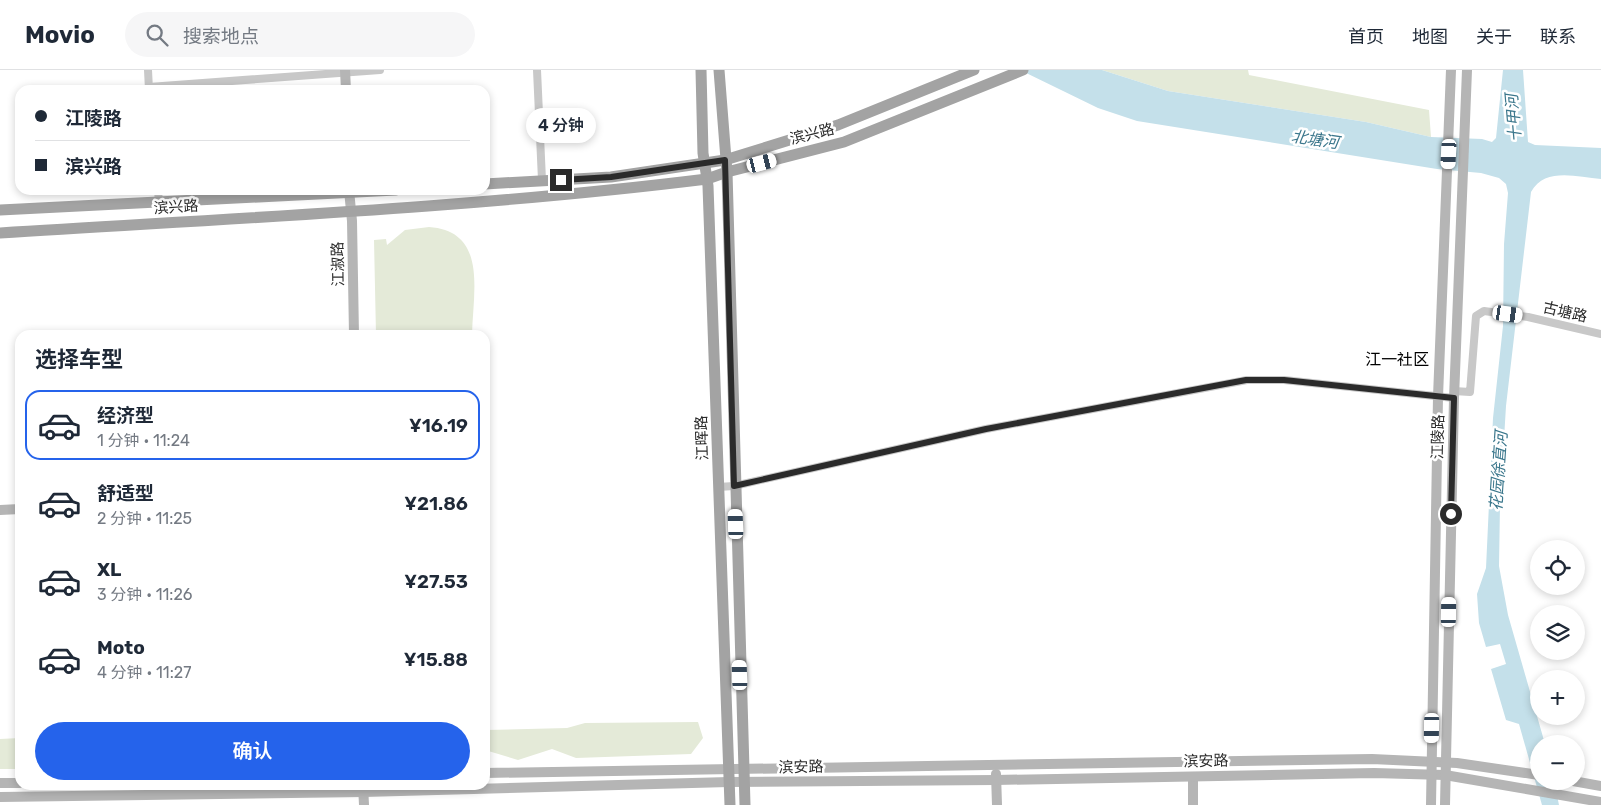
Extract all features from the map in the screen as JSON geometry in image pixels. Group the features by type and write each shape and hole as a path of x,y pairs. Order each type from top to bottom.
{"main road":[{"name":"江晖路","path":"701,70 707,179 730,805"},
{"name":"江晖路","path":"719,70 726,166 734,486 745,805"},
{"name":"滨兴路","path":"0,233 351,211 565,194 707,179 726,166 838,125 974,70"},
{"name":"滨兴路","path":"490,184 611,177 705,163 726,166 844,142 1023,70"},
{"name":"江陵路","path":"1431,805 1438,397 1451,70"},
{"name":"江陵路","path":"1445,805 1454,395 1466,70"},
{"path":"345,71 346,85"},
{"name":"滨兴路","path":"0,210 297,195"},
{"name":"江淑路","path":"349,195 354,330"},
{"path":"0,510 15,509"},
{"name":"滨安路","path":"490,773 1372,759 1432,761 1530,773"},
{"path":"995,766 997,805"},
{"name":"滨安路","path":"490,787 1431,773 1557,792 1601,802"},
{"path":"1193,777 1193,805"},
{"path":"0,783 15,783"},
{"path":"1585,783 1601,786"},
{"name":"滨安路","path":"0,797 318,790"},
{"path":"364,790 364,805"}],"street":[{"path":"148,70 149,85"},
{"path":"184,85 345,71 380,70"},
{"path":"537,70 542,180"},
{"path":"158,195 159,203"},
{"name":"古塘路","path":"1454,395 1470,392 1476,316 1484,311 1522,316 1601,334"},
{"path":"718,487 734,486 986,429 1246,380 1284,380 1438,397 1454,395"}],"green space":[{"path":"1102,70 1248,70 1249,75 1429,110 1431,137 1366,122 1168,91"},
{"path":"429,227 448,231 461,240 469,252 473,266 472,330 376,330 374,240 386,239 387,245 405,230"},
{"path":"698,722 703,738 691,754 576,758 552,749 518,760 490,752 490,730 567,728 585,723"},
{"path":"15,738 15,769 0,769 0,739"}],"water":[{"path":"1020,70 1102,70 1168,91 1366,122 1431,137 1482,139 1492,142 1496,138 1503,70 1523,70 1528,142 1535,145 1601,148 1601,179 1562,175 1553,176 1537,184 1531,192 1506,406 1500,505 1499,566 1508,615 1530,692 1530,725 1540,725 1542,735 1530,735 1530,763 1519,724 1506,720 1491,669 1506,664 1500,644 1486,647 1479,623 1477,594 1486,568 1493,418 1503,326 1504,244 1508,193 1506,184 1499,178 1481,173 1437,169 1137,121 1098,108"},
{"path":"1538,790 1556,790 1559,805 1542,805"}],"district":[{"name":"江一社区","path":"1397,359"}],"route":[{"path":"561,180 611,177 725,160 734,486 986,429 1246,380 1284,380 1454,398 1451,514"}],"water label":[{"name":"十甲河","path":"1513,118"},
{"name":"北塘河","path":"1315,139"},
{"name":"花园徐直河","path":"1498,471"}]}
